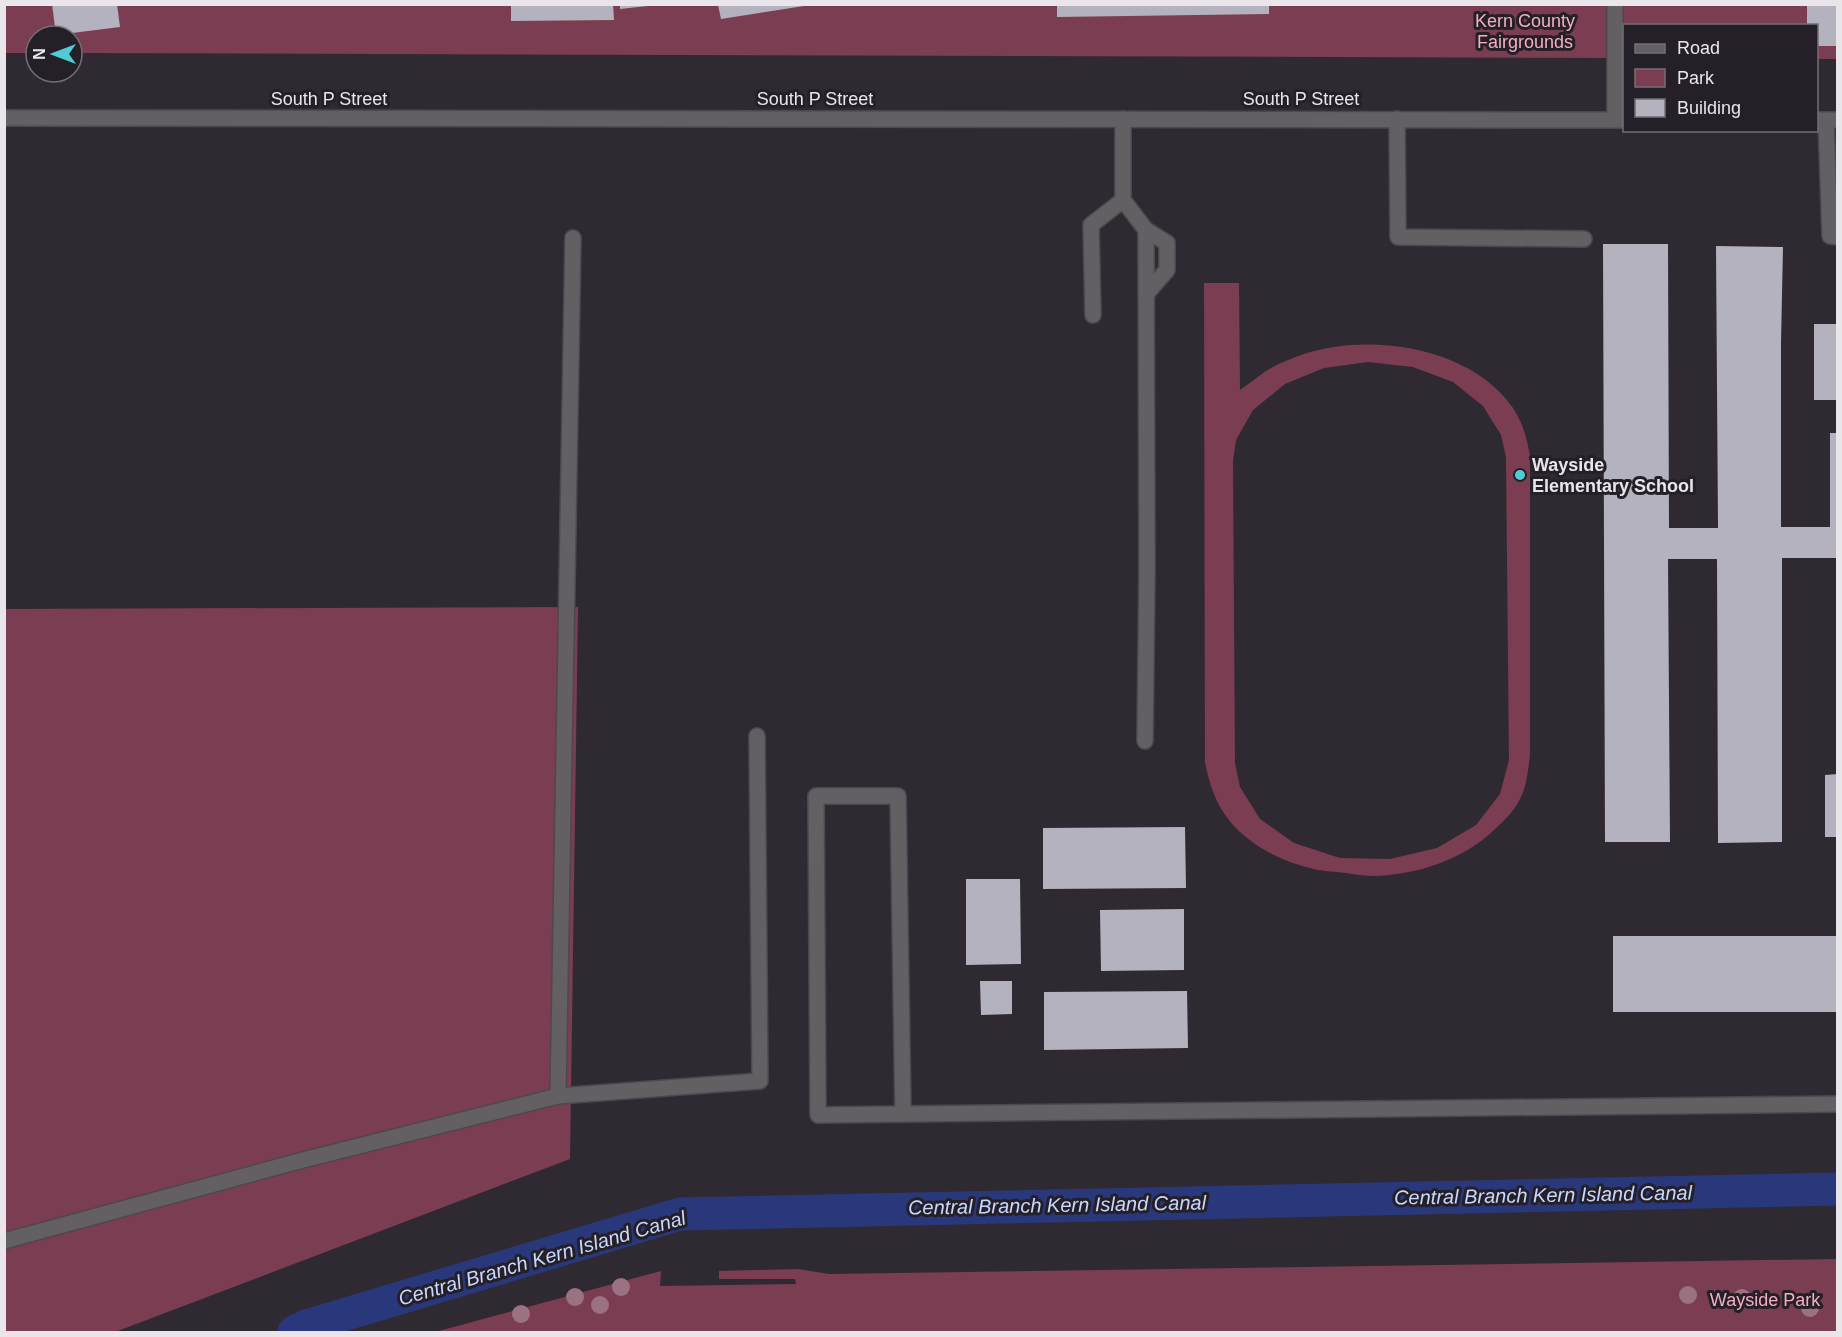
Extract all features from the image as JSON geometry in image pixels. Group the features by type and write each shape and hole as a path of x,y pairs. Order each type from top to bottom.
{"street":[{"path":"1615,4 1620,120"},
{"name":"South P Street","path":"4,118 1620,120"},
{"path":"1123,119 1123,200 1146,230 1167,243 1167,270 1148,293 1145,741"},
{"path":"1397,119 1398,237 1584,238"},
{"path":"1827,120 1830,236 1838,237"},
{"path":"1093,315 1091,225 1123,200"},
{"path":"558,1096 573,238"},
{"path":"4,1241 303,1160 558,1096 760,1081 757,736"},
{"path":"903,1113 898,796 816,796 818,1115 1838,1104"}],"green space":[{"name":"Kern County Fairgrounds","path":"5,4 1838,5 1837,59 1818,59 1818,24 1623,24 1623,58 84,53 84,24 24,24 24,53 5,53"},
{"path":"1204,283 1239,283 1240,390 1270,368 1304,354 1330,348 1388,345 1446,358 1472,371 1495,387 1513,408 1524,431 1530,456 1530,755 1526,783 1518,803 1512,812 1482,841 1438,864 1406,873 1373,876 1313,869 1290,862 1260,847 1235,827 1223,812 1212,789 1205,762","holes":["1368,362 1413,367 1453,382 1483,406 1501,435 1506,457 1509,760 1500,794 1476,825 1437,848 1390,859 1340,858 1294,843 1260,819 1240,787 1235,763 1233,461 1236,440 1253,410 1285,384 1324,368"]},
{"path":"578,607 570,1159 115,1332 5,1332 4,609"},
{"name":"Wayside Park","path":"1837,1259 1837,1332 435,1332 661,1271 660,1286 796,1284 795,1279 719,1279 719,1271 798,1269 829,1274"}],"building":[{"path":"52,4 117,4 120,27 84,32 84,24 55,24"},
{"path":"511,4 613,4 614,20 511,21"},
{"path":"620,4 648,4 648,6 620,9"},
{"path":"1057,4 1269,4 1269,14 1057,17"},
{"path":"1807,4 1838,4 1838,46 1818,46 1818,24 1807,24"},
{"path":"718,5 804,5 804,6 721,19"},
{"path":"1603,244 1668,244 1669,528 1718,528 1716,246 1783,247 1781,527 1830,527 1830,433 1838,433 1838,558 1782,558 1782,842 1718,843 1717,559 1668,559 1670,842 1605,842"},
{"path":"1814,324 1838,324 1838,400 1814,400"},
{"path":"1838,774 1838,837 1825,837 1825,775"},
{"path":"1185,827 1186,888 1043,889 1043,828"},
{"path":"966,879 1020,879 1021,964 966,965"},
{"path":"1184,909 1184,970 1101,971 1100,910"},
{"path":"1613,936 1838,936 1838,1012 1613,1012"},
{"path":"980,981 1012,981 1012,1014 981,1015"},
{"path":"1187,991 1188,1048 1044,1050 1044,992"}],"waterway":[{"name":"Central Branch Kern Island Canal","path":"294,1332 306,1326 680,1214 1838,1189"}],"place":[{"name":"Wayside Elementary School","path":"1520,475"}]}
